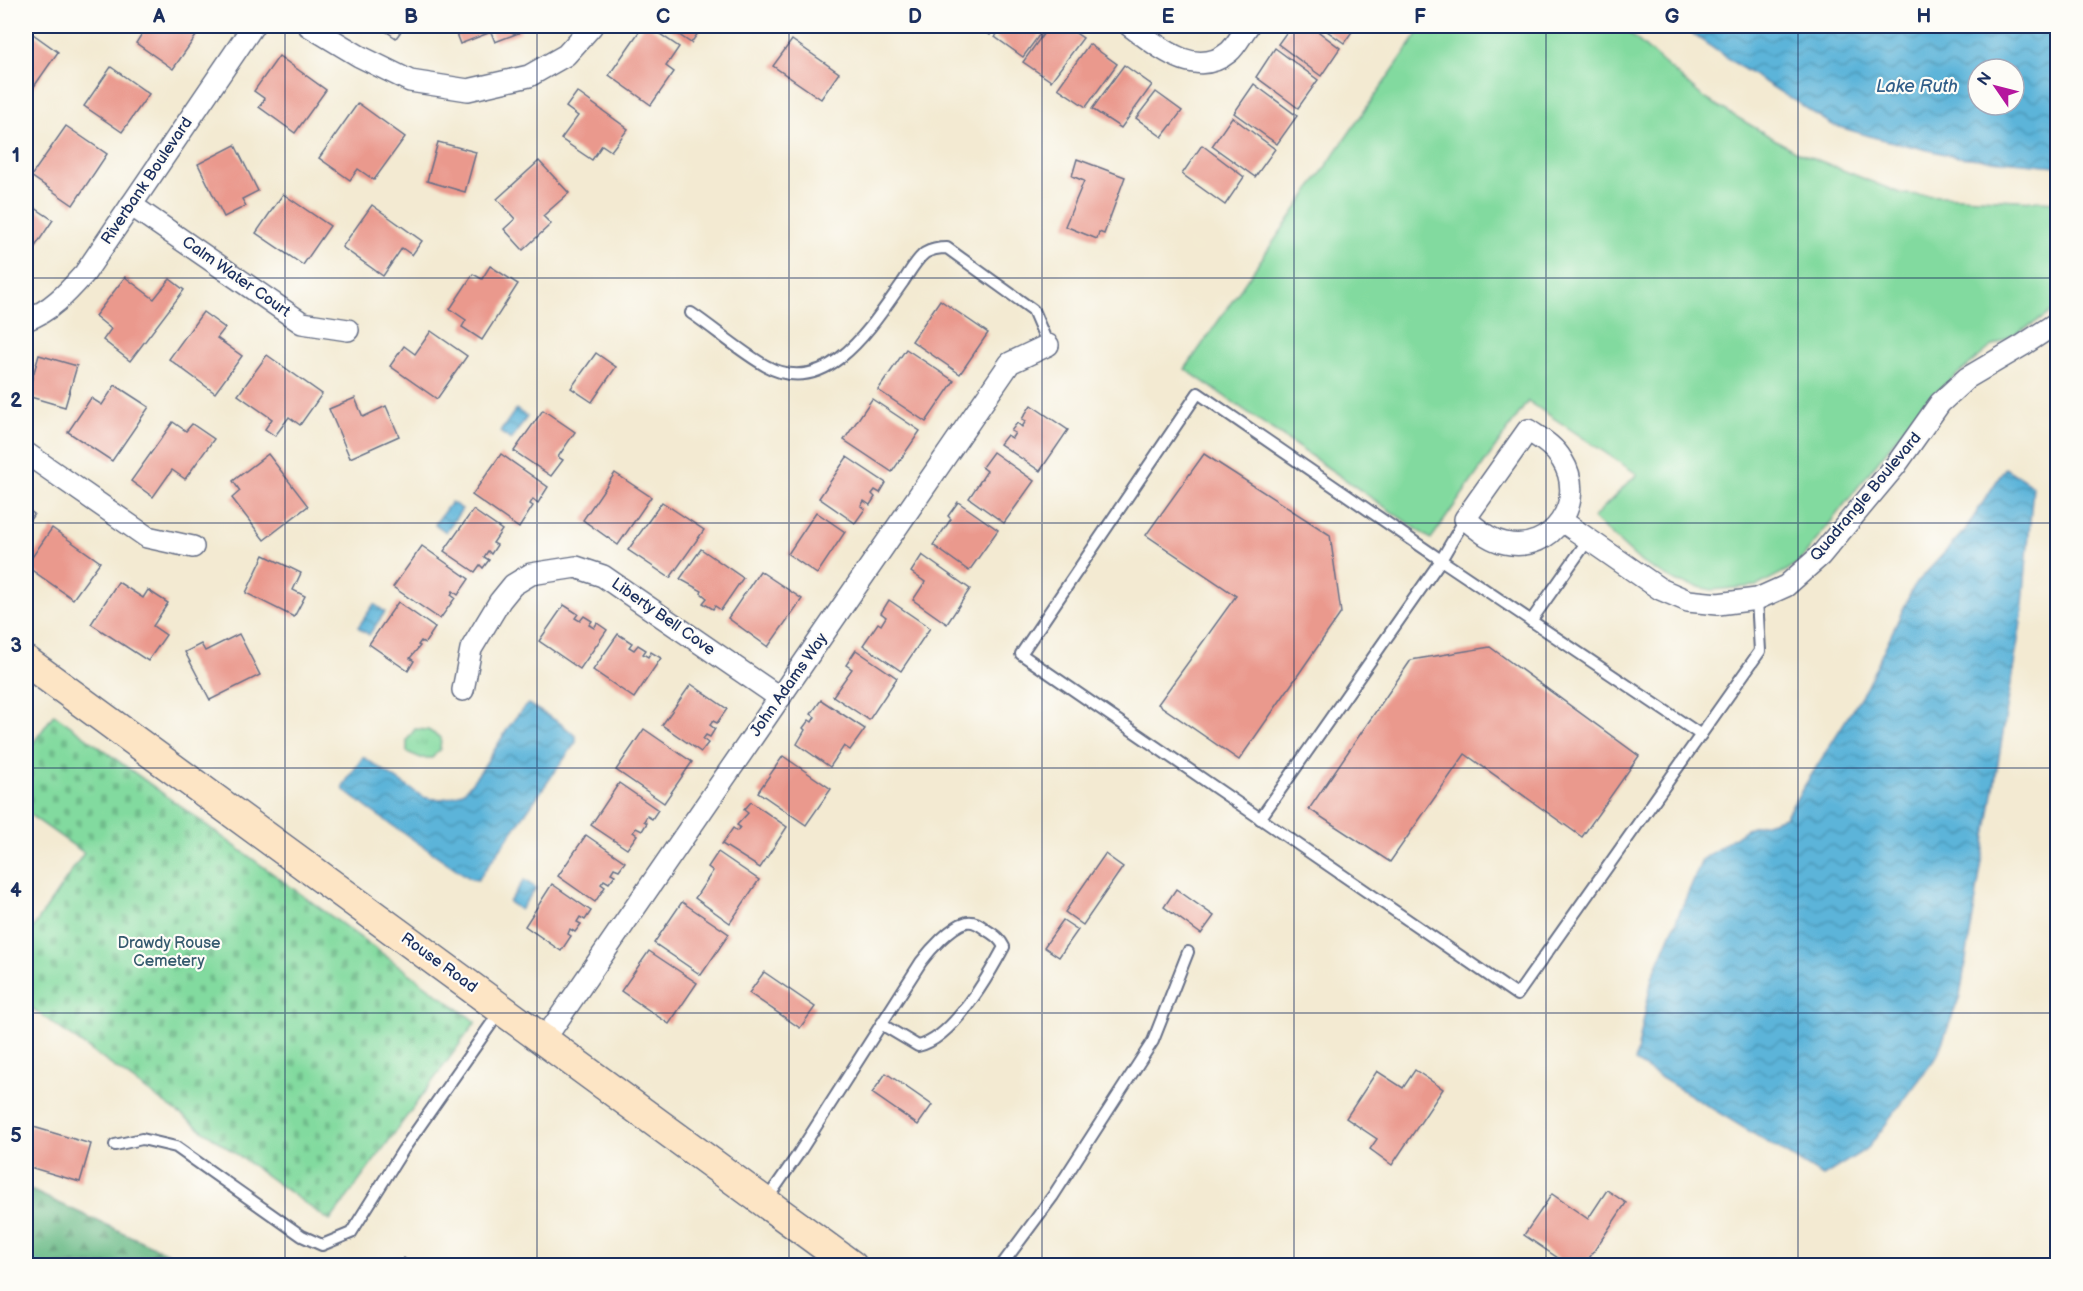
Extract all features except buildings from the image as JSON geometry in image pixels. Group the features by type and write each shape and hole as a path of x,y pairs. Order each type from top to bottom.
{"street":[{"name":"Riverbank Boulevard","path":"26,320 39,315 62,299 85,273 254,26"},
{"path":"309,26 359,56 411,81 468,90 529,76 566,55 592,26"},
{"path":"1130,26 1169,54 1186,61 1210,63 1230,51 1248,26"},
{"name":"Calm Water Court","path":"131,205 302,323 348,330"},
{"name":"Quadrangle Boulevard","path":"1562,521 1660,589 1688,601 1718,604 1757,599 1786,586 1820,556 1896,465 1940,403 1966,378 2058,322"},
{"name":"John Adams Way","path":"544,1040 1010,363 1048,345"},
{"path":"1528,430 1550,444 1563,461 1571,481 1570,502 1562,521 1546,536 1527,544 1506,543 1488,537 1465,519 1528,430"},
{"path":"26,453 147,537 193,547"},
{"name":"Liberty Bell Cove","path":"463,690 471,649 500,601 513,585 531,574 576,567 603,576 780,698"},
{"name":"Rouse Road","path":"26,661 852,1266"}],"lane":[{"path":"692,313 767,367 793,375 809,375 824,368 849,350 874,321 920,257 936,248 947,248 1033,310 1048,345"},
{"path":"1701,735 1198,393 1021,654 1517,996 1701,735 1760,651 1757,599"},
{"path":"1260,819 1441,560 1465,519"},
{"path":"1531,621 1588,540"},
{"path":"765,1202 921,962 932,948 947,934 967,922 975,922 999,938 1004,947 985,981 958,1017 927,1044 918,1046 881,1024"},
{"path":"1001,1266 1053,1197 1153,1041 1188,952"},
{"path":"115,1145 142,1139 176,1147 302,1236 322,1245 351,1233 403,1150 501,1009"}],"green space":[{"path":"1426,26 1621,26 1704,98 1793,150 1902,194 2057,202 2057,307 2043,318 1991,347 1926,400 1797,565 1757,586 1712,590 1677,582 1642,563 1593,518 1637,474 1528,401 1431,539 1185,369 1420,31"},
{"name":"Drawdy Rouse Cemetery","path":"54,714 476,1022 330,1221 26,1004 26,938 84,853 26,812 26,753"},
{"path":"415,729 428,730 441,738 440,749 432,758 421,758 407,752 407,740"},
{"path":"26,1188 193,1265 26,1265"}],"water":[{"name":"Lake Ruth","path":"1681,26 2057,26 2057,166 1958,157 1880,139 1833,125 1739,66"},
{"path":"516,409 527,417 511,440 500,432"},
{"path":"2005,468 2033,486 2022,616 1960,996 1937,1056 1868,1148 1823,1176 1635,1062 1652,978 1702,860 1746,829 1785,817 1866,688 1914,586 1966,529"},
{"path":"451,502 462,509 446,532 435,524"},
{"path":"374,604 385,612 369,635 358,627"},
{"path":"528,704 560,723 576,736 576,742 478,880 471,879 344,790 343,786 363,757 423,797 433,799 460,794 466,790 483,768 513,721"},
{"path":"524,880 536,888 520,910 509,902"}],"waterway":[{"path":"26,1260 43,1266"}]}
